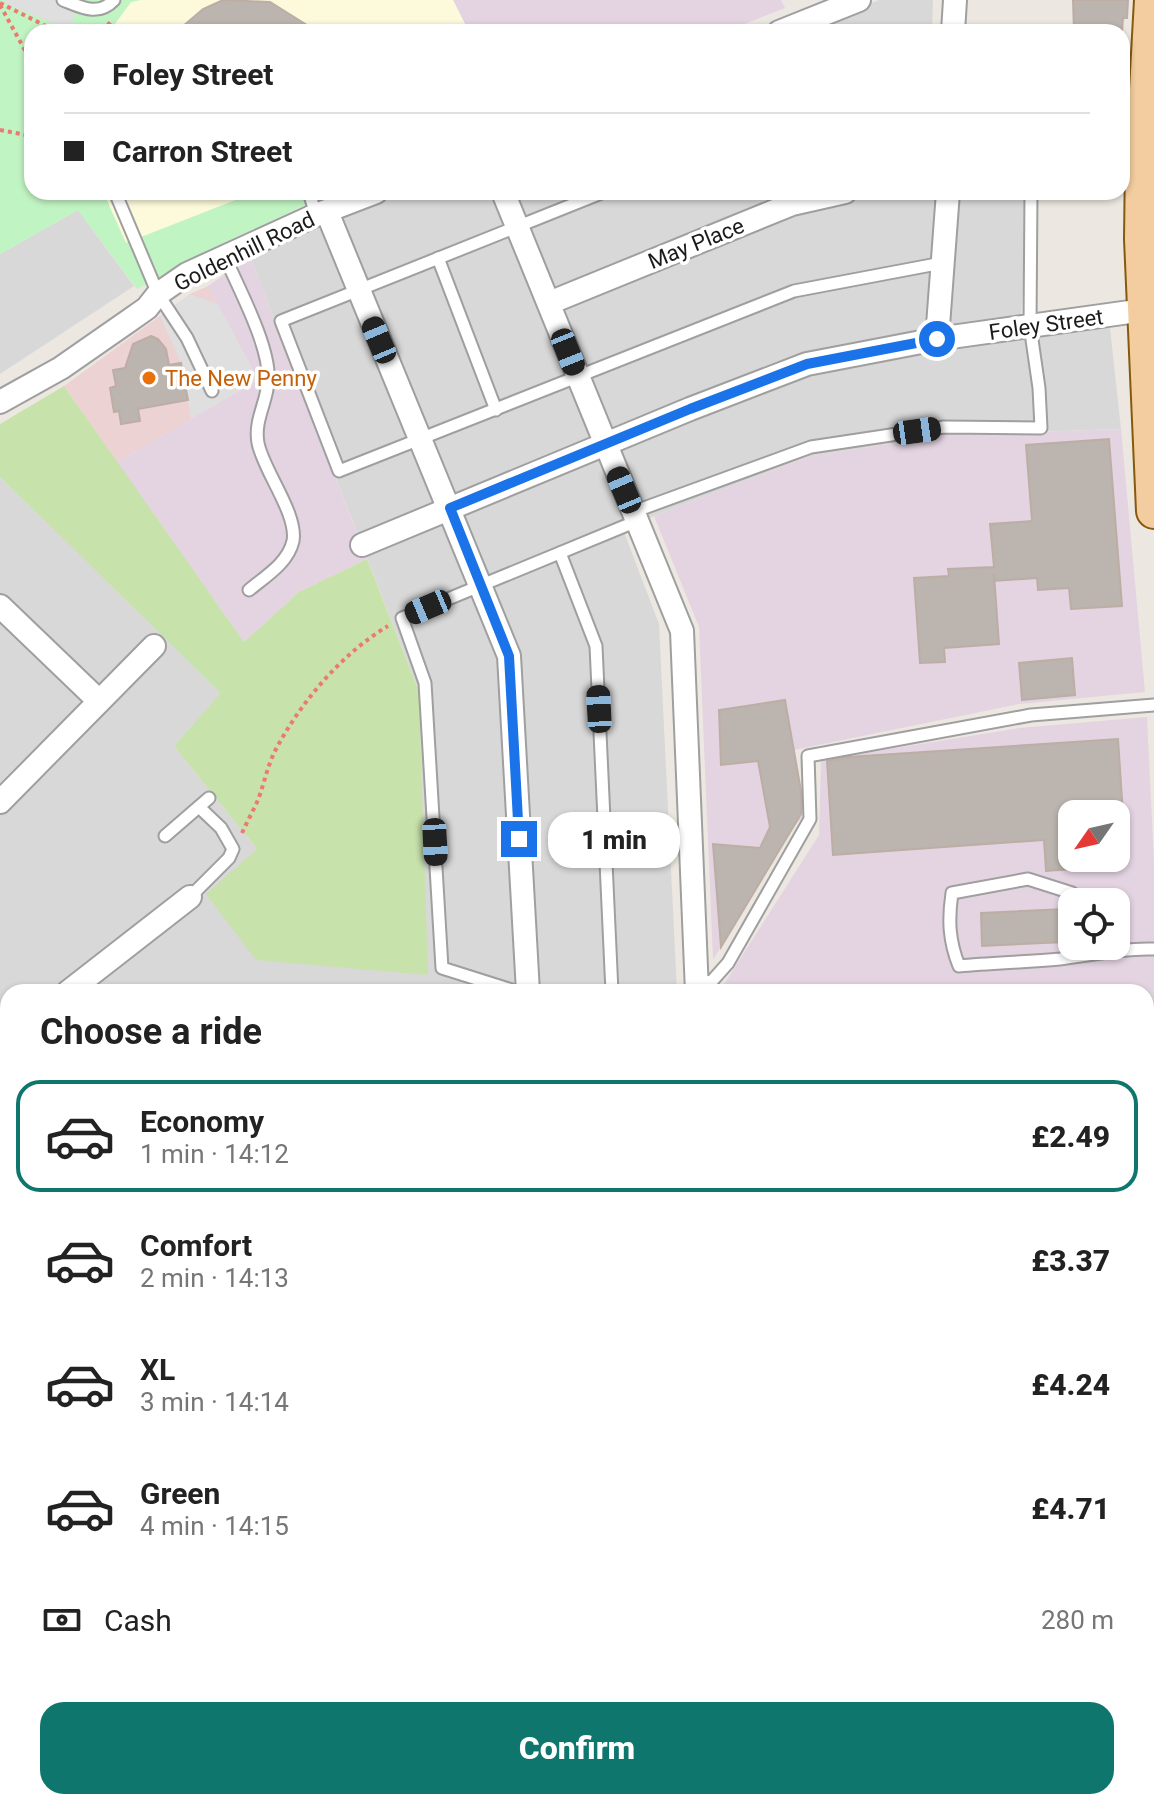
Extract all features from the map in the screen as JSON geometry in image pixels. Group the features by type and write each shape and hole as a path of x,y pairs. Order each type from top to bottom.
{"main road":[{"path":"1152,0 1144,310 1154,511"}],"street":[{"path":"799,24 859,0"},
{"path":"954,24 955,0"},
{"name":"Goldenhill Road","path":"0,402 61,368 147,308 158,294 187,274 356,200"},
{"path":"506,200 682,631 697,984"},
{"name":"May Place","path":"549,303 792,204 810,200"},
{"path":"937,339 947,200"},
{"path":"322,214 358,290 509,656 528,984"},
{"name":"Foley Street","path":"362,545 807,364 937,339 1144,310"},
{"path":"0,606 99,701"},
{"path":"0,802 154,646"},
{"path":"78,984 190,897"}],"lane":[{"path":"63,0 97,11 114,0"},
{"path":"118,200 158,294 187,338 212,391"},
{"path":"314,200 322,214"},
{"path":"584,200 281,321 339,471 794,291 942,263"},
{"path":"493,984 442,968 425,683 402,618 560,553 635,517 811,447 944,427 1041,428 1030,326 1031,200"},
{"path":"225,257 266,353 268,383 258,416 258,444 286,508 294,538 286,559 249,590"},
{"path":"438,258 496,410"},
{"path":"560,553 596,646 612,984"},
{"path":"706,984 728,963 810,819 808,756 1031,715 1154,705"},
{"path":"165,836 209,798"},
{"path":"190,897 229,858 233,849 221,828 199,807"},
{"path":"1058,889 1028,879 952,893 949,914 951,946 959,966 1058,959"},
{"path":"1130,949 1154,949"}],"path":[{"path":"0,4 41,24"},
{"path":"0,4 24,48"},
{"path":"0,130 24,134"},
{"path":"233,849 257,800 273,756 290,725 351,653 402,618"}],"shaded area":[{"path":"5,0 80,0 71,24 55,24 4,3"},
{"path":"453,0 781,0 785,8 744,24 465,24"},
{"path":"453,0 465,24 115,24 131,2"},
{"path":"879,0 933,0 932,24 820,24"},
{"path":"107,200 236,200 126,243"},
{"path":"388,200 1030,200 1021,315 1025,337 1110,328 1121,429 942,435 808,457 654,516 624,532 659,624 677,984 0,984 0,477 222,693 174,746 257,849 427,975 419,692 250,257"},
{"path":"78,210 134,286 0,374 0,254"},
{"path":"250,257 367,559 299,592 244,642 117,462 258,380 208,286"},
{"path":"208,286 258,380 117,462 64,386 190,294"},
{"path":"190,294 218,304 258,380 191,419 181,363 160,316"},
{"path":"1121,429 1145,692 1019,704 794,750 804,816 794,826 713,960 699,627 654,516 808,457 942,435"},
{"path":"1147,717 1154,862 1154,984 724,984 819,835 821,760 1019,728"}],"green space":[{"path":"0,0 140,0 131,2 115,24 24,24 24,200 107,200 126,243 236,200 316,200 209,250 137,289 78,210 0,254"},
{"path":"64,386 244,642 299,592 367,559 419,692 428,975 256,960 206,894 257,849 174,746 221,693 0,477 0,424"}],"building":[{"path":"223,0 270,2 305,24 185,24 203,9"},
{"path":"1073,0 1128,0 1127,18 1123,18 1123,24 1074,24"},
{"name":"The New Penny","path":"151,336 166,349 169,365 181,363 188,400 138,409 140,421 121,424 119,411 114,412 110,388 116,386 113,370 125,368 133,344"},
{"path":"1109,439 1122,606 1071,609 1069,588 1038,590 1037,578 994,581 999,644 944,648 945,662 920,663 914,578 949,576 948,569 994,567 990,524 1032,521 1026,445"},
{"path":"1072,658 1075,695 1022,700 1019,663"},
{"path":"785,700 801,791 801,814 721,947 713,844 760,848 770,827 758,761 721,765 719,710"},
{"path":"1118,739 1122,800 1058,800 1058,870 1046,871 1044,840 833,855 827,761 848,757"},
{"path":"1058,909 1058,942 982,946 981,913"}],"place":[{"name":"The New Penny","path":"149,378"}],"route":[{"path":"519,839 509,656 450,508 807,364 937,339"}]}
